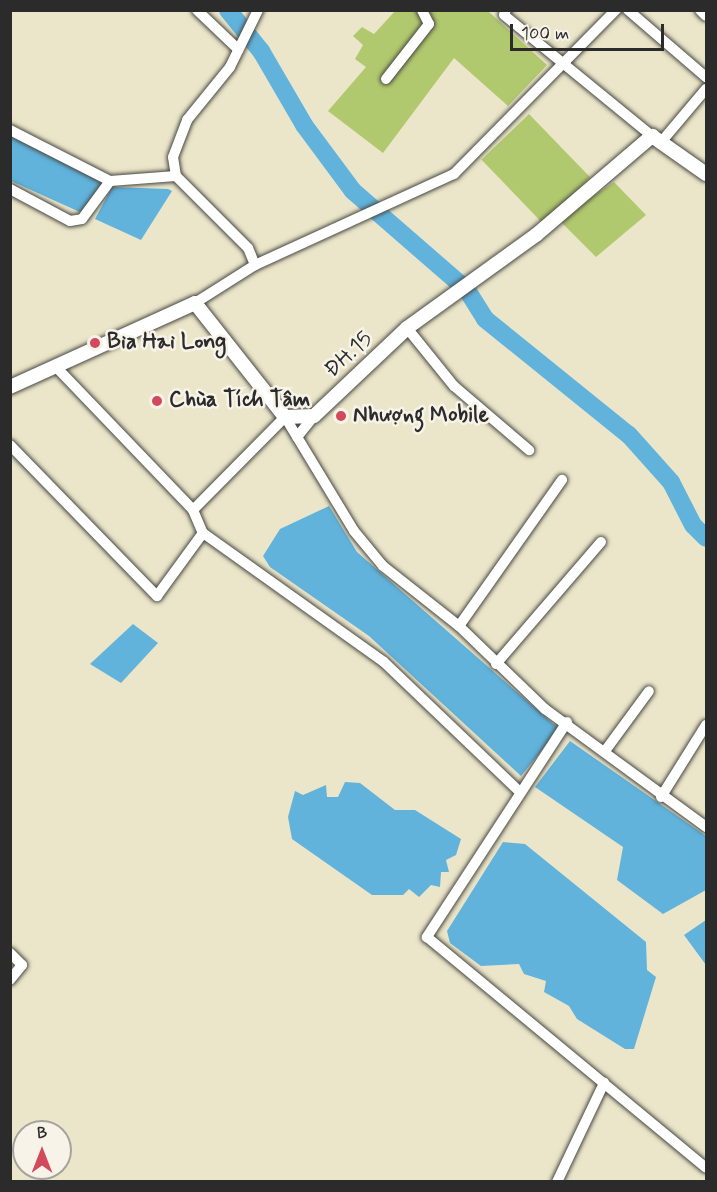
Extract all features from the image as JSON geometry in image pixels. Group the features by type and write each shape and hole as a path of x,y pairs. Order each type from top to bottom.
{"main road":[{"path":"657,138 706,174"},
{"name":"ĐH.15","path":"314,416 407,328 657,138"},
{"path":"10,387 57,369 195,303 285,417 314,416"}],"street":[{"path":"197,10 240,45"},
{"path":"386,79 429,24 422,10"},
{"path":"506,10 504,15 657,138 706,89"},
{"path":"195,303 255,265 403,194 454,174 568,65 616,10"},
{"path":"628,10 706,77"},
{"path":"700,10 706,16"},
{"path":"255,265 248,248 176,176 173,157 187,120 240,45 257,11"},
{"path":"10,130 107,184 176,176"},
{"path":"10,189 70,221 82,219 107,184"},
{"path":"407,328 454,386 530,450"},
{"path":"57,369 193,510 203,532 384,662 518,790"},
{"path":"297,437 314,416"},
{"path":"193,510 285,417 369,551 459,626 496,664 661,796 706,827"},
{"path":"10,444 157,596 203,532"},
{"path":"459,626 562,480"},
{"path":"496,664 602,542"},
{"path":"605,751 649,691"},
{"path":"567,722 564,733 518,790 427,936 706,1168"},
{"path":"661,796 706,725"},
{"path":"10,953 22,965 10,980"},
{"path":"557,1182 604,1083"}],"green space":[{"path":"395,11 488,11 547,65 508,106 454,58 383,153 328,111 366,67 355,59 363,45 353,36 362,27 374,34"},
{"path":"529,114 590,177 543,223 482,160"},
{"path":"614,182 646,215 596,257 559,220"}],"water":[{"path":"10,133 102,182 82,213 11,181"},
{"path":"112,187 172,191 141,240 95,219"},
{"path":"329,506 357,552 559,729 521,776 369,636 270,567 263,556 280,529"},
{"path":"133,624 158,643 121,683 90,664"},
{"path":"570,741 706,836 706,890 663,914 617,880 623,847 535,787"},
{"path":"345,782 360,783 395,810 415,810 461,839 456,855 446,860 449,872 441,872 440,887 431,885 419,897 409,889 403,895 372,895 292,839 288,817 295,791 303,795 326,785 327,797 338,797"},
{"path":"503,842 525,844 646,942 647,970 656,977 634,1049 625,1049 577,1019 569,1006 544,992 546,981 524,974 519,964 481,966 450,943 447,931"},
{"path":"706,920 706,965 684,935"}],"waterway":[{"path":"228,10 261,51 304,125 353,191 467,290 485,319 629,435 671,482 693,525 706,538"}],"place":[{"name":"Bia Hai Long","path":"95,343"},
{"name":"Chùa Tích Tâm","path":"157,401"},
{"name":"Nhượng Mobile","path":"341,416"}]}
